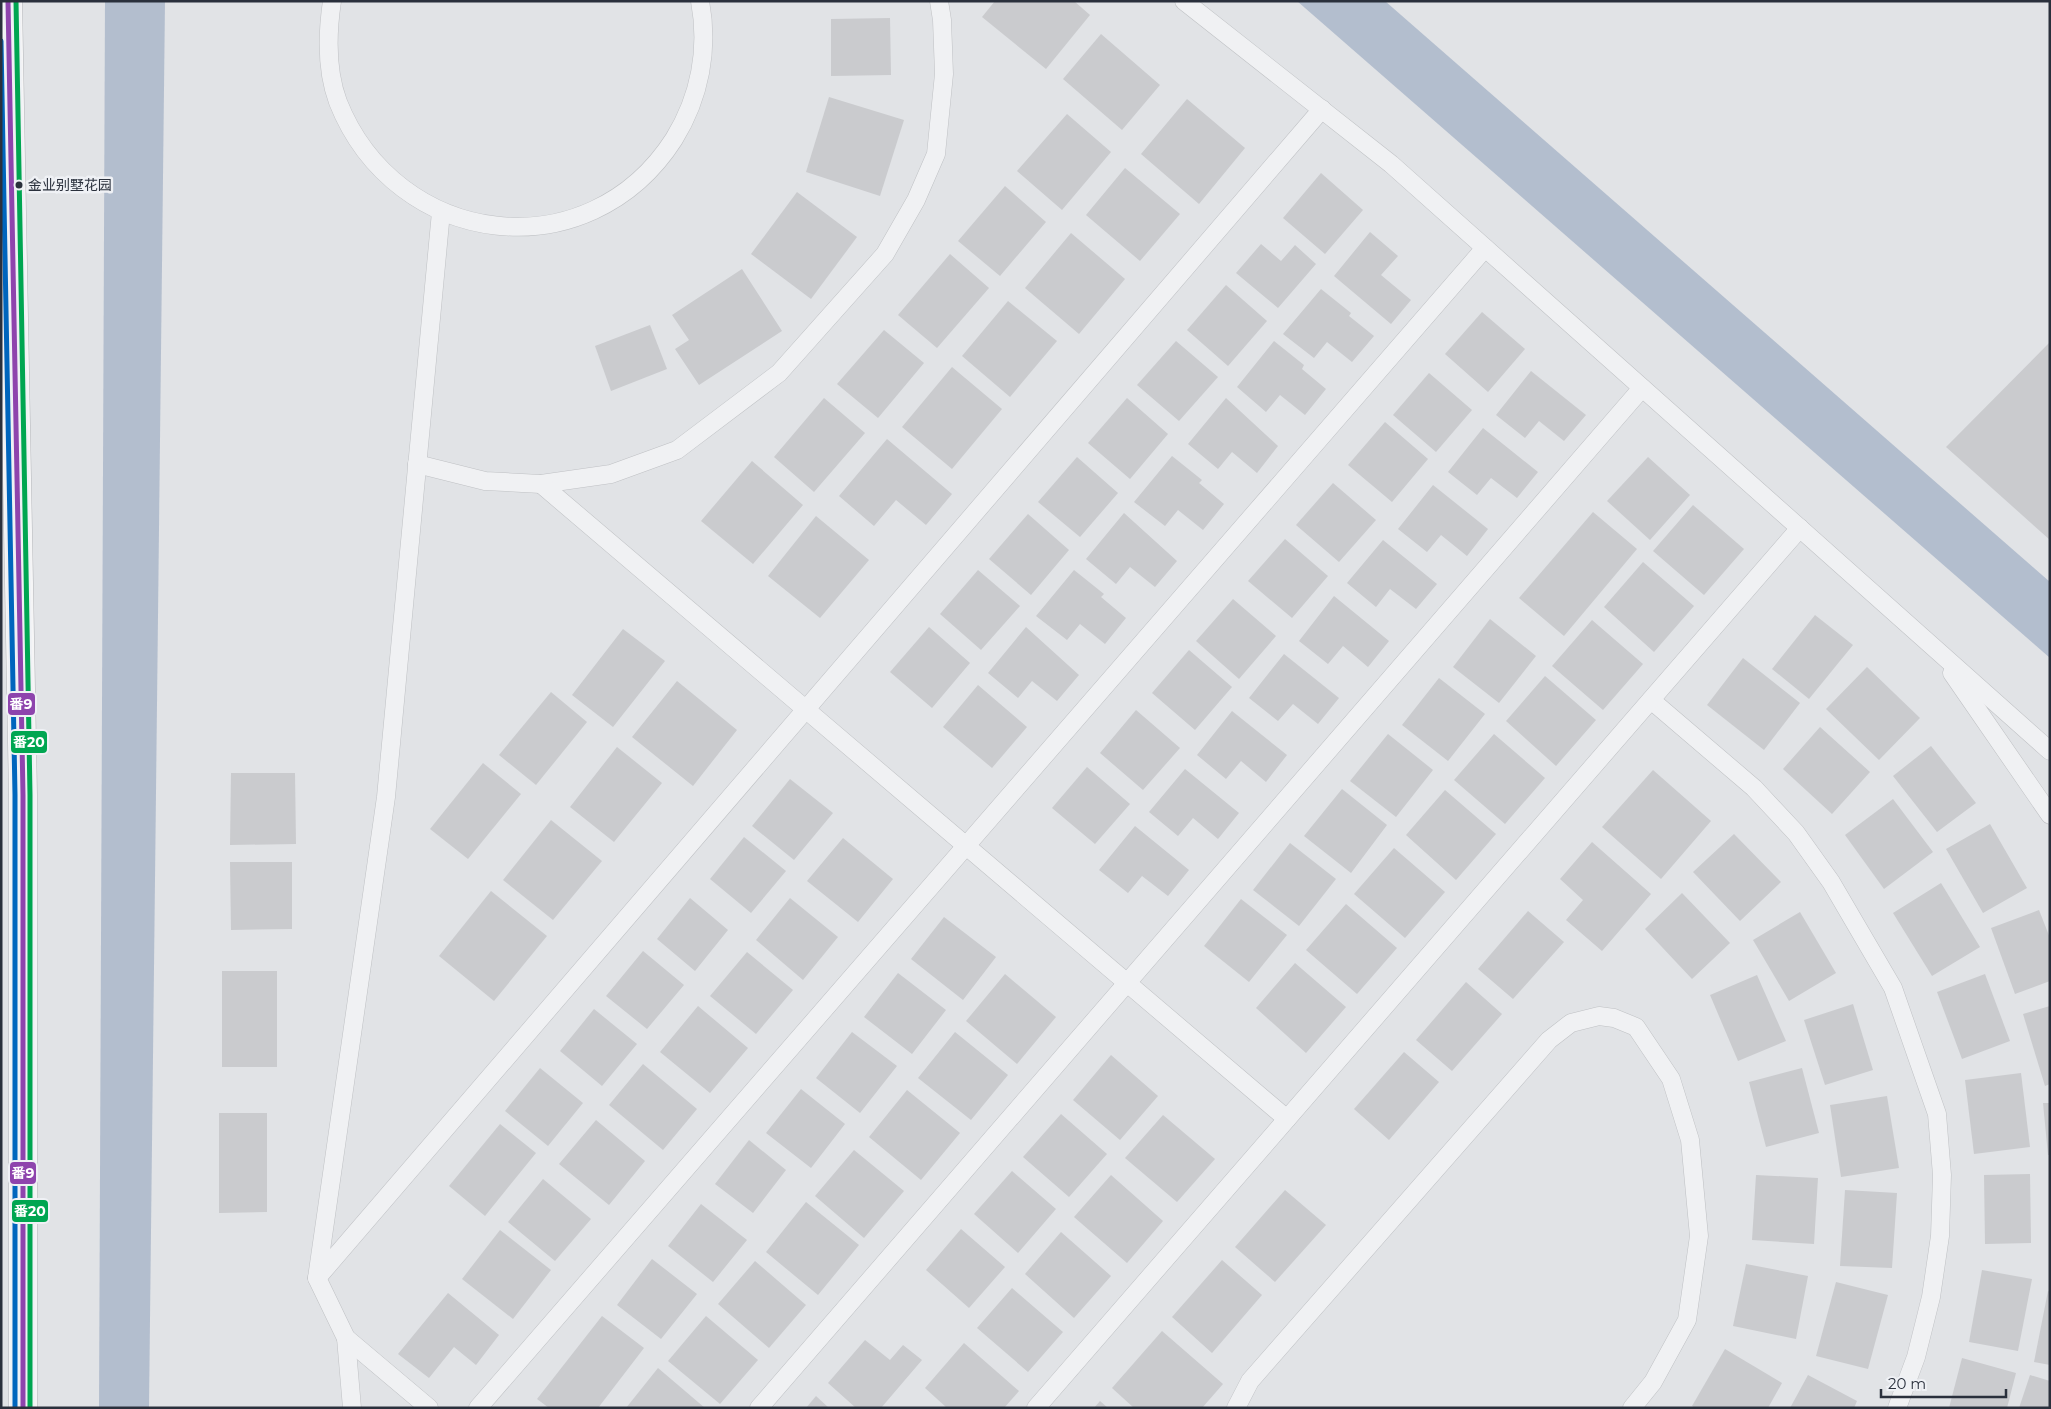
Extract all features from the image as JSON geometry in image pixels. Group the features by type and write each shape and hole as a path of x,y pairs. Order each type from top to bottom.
{"highway":[{"path":"8,1 23,795 23,1408"}],"lane":[{"path":"332,1 328,31 330,66 338,101 353,133 373,162 393,182 416,199 441,212 474,223 510,227 545,225 579,216 604,205 640,180 664,154 684,124 697,91 704,56 704,21 700,1"},
{"path":"418,464 484,481 541,484 611,474 677,450 778,373 885,254 916,200 936,154 944,74 942,20 939,1"},
{"path":"1184,1 1391,164 2050,751"},
{"path":"317,1278 1322,109"},
{"path":"352,1408 346,1338 317,1278 386,797 441,212"},
{"path":"478,1408 1485,248"},
{"path":"760,1408 1642,388"},
{"path":"541,484 1287,1119"},
{"path":"1036,1408 1800,528"},
{"path":"1937,651 2050,815"},
{"path":"1651,700 1754,788 1796,833 1831,882 1893,988 1937,1114 1942,1175 1937,1254 1931,1297 1916,1357 1897,1408"},
{"path":"1236,1408 1250,1381 1549,1040 1571,1023 1599,1016 1614,1018 1636,1027 1671,1079 1690,1140 1699,1236 1687,1320 1653,1382 1632,1408"},
{"path":"346,1338 429,1408"}],"water":[{"path":"105,1 165,1 149,1408 99,1408"},
{"path":"1297,1 1385,1 2050,582 2050,658"}],"building":[{"path":"995,1 1074,1 1090,15 1046,69 982,17"},
{"path":"890,18 891,75 831,76 831,19"},
{"path":"1101,34 1160,85 1122,130 1063,79"},
{"path":"829,97 904,120 880,196 806,172"},
{"path":"1187,99 1245,148 1199,204 1141,154"},
{"path":"1067,114 1111,152 1062,210 1017,171"},
{"path":"1125,168 1180,214 1140,261 1086,215"},
{"path":"1321,173 1363,210 1325,254 1283,218"},
{"path":"1005,186 1046,222 1000,276 958,241"},
{"path":"797,192 857,237 811,299 751,254"},
{"path":"1370,232 1398,256 1381,275 1411,300 1391,324 1334,276"},
{"path":"1071,233 1125,279 1079,334 1025,288"},
{"path":"1261,244 1281,261 1295,245 1316,264 1278,308 1236,273"},
{"path":"950,254 989,288 937,348 898,315"},
{"path":"742,269 782,331 699,385 675,349 689,340 672,315"},
{"path":"1226,285 1267,321 1228,366 1187,330"},
{"path":"1321,289 1351,313 1349,316 1374,336 1352,362 1327,342 1314,358 1283,334"},
{"path":"1008,301 1057,341 1010,397 962,356"},
{"path":"1482,312 1525,349 1488,392 1445,354"},
{"path":"650,325 667,369 611,391 595,346"},
{"path":"884,330 924,363 878,418 837,384"},
{"path":"1176,341 1218,377 1179,421 1137,385"},
{"path":"1274,341 1304,365 1302,369 1326,389 1305,415 1280,395 1266,412 1237,387"},
{"path":"2050,342 2050,540 1946,447"},
{"path":"952,367 1002,409 952,469 902,427"},
{"path":"1531,371 1586,415 1564,441 1539,421 1525,438 1496,415"},
{"path":"1429,373 1472,410 1436,452 1393,415"},
{"path":"824,398 865,433 814,492 774,457"},
{"path":"1127,398 1168,434 1130,479 1088,443"},
{"path":"1226,398 1278,446 1257,473 1232,452 1218,469 1188,444"},
{"path":"1385,422 1428,459 1392,502 1348,465"},
{"path":"1483,428 1538,472 1517,498 1491,478 1477,495 1448,472"},
{"path":"887,439 952,494 926,525 896,500 874,526 839,496"},
{"path":"1172,456 1202,480 1199,483 1224,504 1203,530 1178,510 1165,526 1134,502"},
{"path":"1077,457 1118,493 1080,537 1038,502"},
{"path":"1648,457 1690,495 1650,540 1607,501"},
{"path":"752,461 803,505 753,564 701,521"},
{"path":"1333,483 1376,520 1339,562 1296,525"},
{"path":"1433,485 1488,529 1467,556 1441,535 1427,552 1398,529"},
{"path":"1693,505 1744,549 1704,595 1653,551"},
{"path":"1593,512 1637,549 1564,636 1519,598"},
{"path":"1124,513 1177,561 1155,587 1130,567 1116,584 1086,559"},
{"path":"1028,514 1069,550 1031,595 989,559"},
{"path":"816,516 869,560 820,618 768,576"},
{"path":"1285,539 1328,576 1292,618 1248,581"},
{"path":"1383,540 1437,584 1416,609 1390,589 1376,607 1347,583"},
{"path":"1643,562 1694,606 1654,652 1604,607"},
{"path":"978,570 1020,606 981,650 940,614"},
{"path":"1074,570 1104,594 1101,597 1126,618 1105,644 1080,624 1067,640 1036,616"},
{"path":"1334,596 1389,641 1368,667 1343,646 1328,664 1299,641"},
{"path":"1233,599 1276,636 1239,679 1196,641"},
{"path":"1815,615 1853,645 1809,699 1772,669"},
{"path":"1490,619 1536,656 1499,703 1453,667"},
{"path":"1592,620 1643,664 1603,710 1552,666"},
{"path":"929,627 970,663 932,708 890,672"},
{"path":"1026,627 1079,675 1057,701 1032,681 1018,698 988,673"},
{"path":"623,629 665,661 613,727 572,695"},
{"path":"1189,650 1232,687 1195,730 1152,693"},
{"path":"1284,654 1339,698 1318,724 1293,704 1278,721 1249,698"},
{"path":"1743,658 1800,703 1764,750 1707,705"},
{"path":"1867,667 1920,718 1879,760 1826,709"},
{"path":"1545,676 1596,720 1556,766 1506,721"},
{"path":"1439,678 1485,714 1448,761 1402,725"},
{"path":"677,681 737,730 693,786 632,737"},
{"path":"978,685 1027,727 992,768 943,727"},
{"path":"551,692 587,722 536,785 499,755"},
{"path":"1136,710 1180,748 1143,790 1100,753"},
{"path":"1232,711 1287,755 1266,782 1241,761 1226,779 1197,755"},
{"path":"1820,727 1870,772 1832,814 1783,769"},
{"path":"1388,734 1433,770 1396,817 1350,781"},
{"path":"1494,734 1545,778 1505,824 1454,780"},
{"path":"1931,746 1976,803 1937,832 1893,776"},
{"path":"617,747 662,783 614,842 570,807"},
{"path":"483,763 521,794 468,859 430,829"},
{"path":"1087,767 1130,804 1095,844 1052,808"},
{"path":"1185,769 1239,813 1218,839 1193,818 1178,836 1149,812"},
{"path":"1653,770 1711,821 1661,879 1602,827"},
{"path":"231,773 295,773 296,844 230,845"},
{"path":"790,779 833,813 794,860 752,826"},
{"path":"1342,789 1387,825 1351,873 1304,836"},
{"path":"1445,790 1496,834 1456,880 1406,835"},
{"path":"1893,799 1933,852 1884,889 1845,835"},
{"path":"551,820 602,861 553,920 503,880"},
{"path":"1990,824 2027,888 1983,913 1946,849"},
{"path":"1135,826 1189,870 1168,896 1142,876 1128,893 1099,870"},
{"path":"1734,834 1781,882 1740,921 1693,872"},
{"path":"744,837 786,871 751,913 710,879"},
{"path":"843,838 893,879 858,922 807,881"},
{"path":"1592,842 1651,894 1602,951 1566,920 1583,900 1560,879"},
{"path":"1290,843 1336,879 1299,926 1253,890"},
{"path":"1394,848 1445,892 1405,938 1354,894"},
{"path":"230,862 292,862 292,929 231,930"},
{"path":"1941,883 1980,947 1932,976 1893,913"},
{"path":"491,891 547,936 494,1001 439,956"},
{"path":"1682,893 1730,943 1692,979 1645,929"},
{"path":"690,898 728,930 695,971 657,939"},
{"path":"790,898 838,937 803,980 756,940"},
{"path":"1241,899 1287,935 1249,982 1204,946"},
{"path":"1346,904 1397,948 1357,994 1306,950"},
{"path":"2039,910 2050,938 2050,981 2015,994 1991,928"},
{"path":"1528,911 1564,942 1513,999 1478,969"},
{"path":"1800,912 1836,973 1789,1001 1753,940"},
{"path":"944,917 996,957 963,1000 911,959"},
{"path":"643,951 684,985 647,1029 606,996"},
{"path":"747,952 793,990 756,1034 710,996"},
{"path":"1295,963 1346,1007 1306,1053 1256,1008"},
{"path":"222,971 277,971 277,1067 222,1067"},
{"path":"898,973 946,1010 912,1054 864,1017"},
{"path":"1005,974 1056,1017 1017,1064 966,1021"},
{"path":"1985,974 2010,1041 1962,1059 1937,992"},
{"path":"1757,975 1786,1041 1738,1061 1710,995"},
{"path":"1466,982 1502,1014 1452,1071 1416,1040"},
{"path":"1853,1004 1873,1070 1825,1085 1804,1020"},
{"path":"698,1006 748,1048 710,1093 660,1052"},
{"path":"2050,1006 2050,1084 2045,1086 2023,1014"},
{"path":"594,1009 637,1044 602,1086 560,1051"},
{"path":"852,1032 897,1066 860,1113 816,1078"},
{"path":"955,1032 1008,1075 971,1120 918,1078"},
{"path":"1404,1052 1439,1082 1389,1140 1354,1109"},
{"path":"1111,1055 1158,1096 1120,1140 1073,1100"},
{"path":"643,1064 697,1109 663,1150 609,1105"},
{"path":"540,1068 583,1103 548,1146 505,1111"},
{"path":"1802,1068 1819,1133 1766,1147 1749,1082"},
{"path":"2021,1073 2030,1147 1974,1154 1965,1080"},
{"path":"801,1089 845,1124 811,1168 766,1133"},
{"path":"907,1090 960,1133 921,1180 869,1137"},
{"path":"1887,1096 1899,1168 1841,1177 1830,1105"},
{"path":"2043,1103 2050,1103 2050,1155 2048,1155"},
{"path":"219,1113 267,1113 267,1212 219,1213"},
{"path":"1061,1114 1107,1154 1069,1197 1023,1157"},
{"path":"1163,1115 1215,1159 1177,1202 1125,1158"},
{"path":"596,1120 645,1161 609,1205 559,1164"},
{"path":"500,1124 536,1153 485,1216 449,1186"},
{"path":"749,1140 786,1170 753,1213 715,1184"},
{"path":"854,1150 904,1191 864,1238 815,1196"},
{"path":"1012,1171 1056,1209 1018,1253 974,1214"},
{"path":"2030,1174 2031,1243 1985,1244 1984,1175"},
{"path":"1111,1175 1163,1221 1127,1263 1074,1217"},
{"path":"1756,1175 1818,1178 1814,1244 1752,1240"},
{"path":"543,1179 591,1219 555,1261 508,1222"},
{"path":"1285,1190 1326,1225 1275,1282 1235,1247"},
{"path":"1845,1190 1897,1193 1892,1268 1840,1266"},
{"path":"806,1202 859,1245 818,1295 766,1252"},
{"path":"701,1204 747,1240 713,1282 668,1246"},
{"path":"961,1229 1005,1267 969,1308 926,1270"},
{"path":"500,1230 551,1270 513,1319 462,1279"},
{"path":"1061,1232 1111,1276 1074,1318 1025,1274"},
{"path":"652,1259 697,1294 661,1339 617,1305"},
{"path":"1222,1260 1262,1295 1212,1353 1172,1317"},
{"path":"755,1261 806,1305 769,1348 718,1304"},
{"path":"1746,1264 1808,1276 1796,1339 1733,1326"},
{"path":"1982,1270 2032,1279 2018,1351 1969,1342"},
{"path":"1836,1282 1888,1295 1868,1369 1816,1356"},
{"path":"1012,1288 1063,1332 1028,1372 977,1328"},
{"path":"2048,1291 2050,1292 2050,1365 2034,1362"},
{"path":"448,1293 499,1335 476,1365 454,1347 429,1378 398,1354"},
{"path":"602,1316 644,1348 598,1408 549,1408 537,1399"},
{"path":"706,1316 758,1360 720,1404 668,1361"},
{"path":"1162,1331 1223,1384 1202,1408 1134,1408 1112,1388"},
{"path":"865,1340 890,1360 903,1345 922,1360 881,1408 856,1408 828,1383"},
{"path":"964,1343 1019,1391 1004,1408 947,1408 925,1388"},
{"path":"1725,1349 1782,1383 1768,1408 1695,1408 1692,1406"},
{"path":"1962,1358 2016,1373 2007,1408 1949,1408"},
{"path":"658,1368 705,1408 626,1408"},
{"path":"1808,1375 1857,1401 1854,1408 1790,1408"},
{"path":"2030,1375 2050,1381 2050,1408 2019,1408"},
{"path":"816,1396 829,1408 806,1408"},
{"path":"1100,1401 1108,1408 1094,1408"}],"transit line":[{"name":"番9","path":"8,1 23,795 23,1408"},
{"name":"番20","path":"16,1 30,795 30,1408"},
{"path":"1,41 15,795 15,1408"}],"place":[{"name":"金业别墅花园","path":"19,185"}]}
